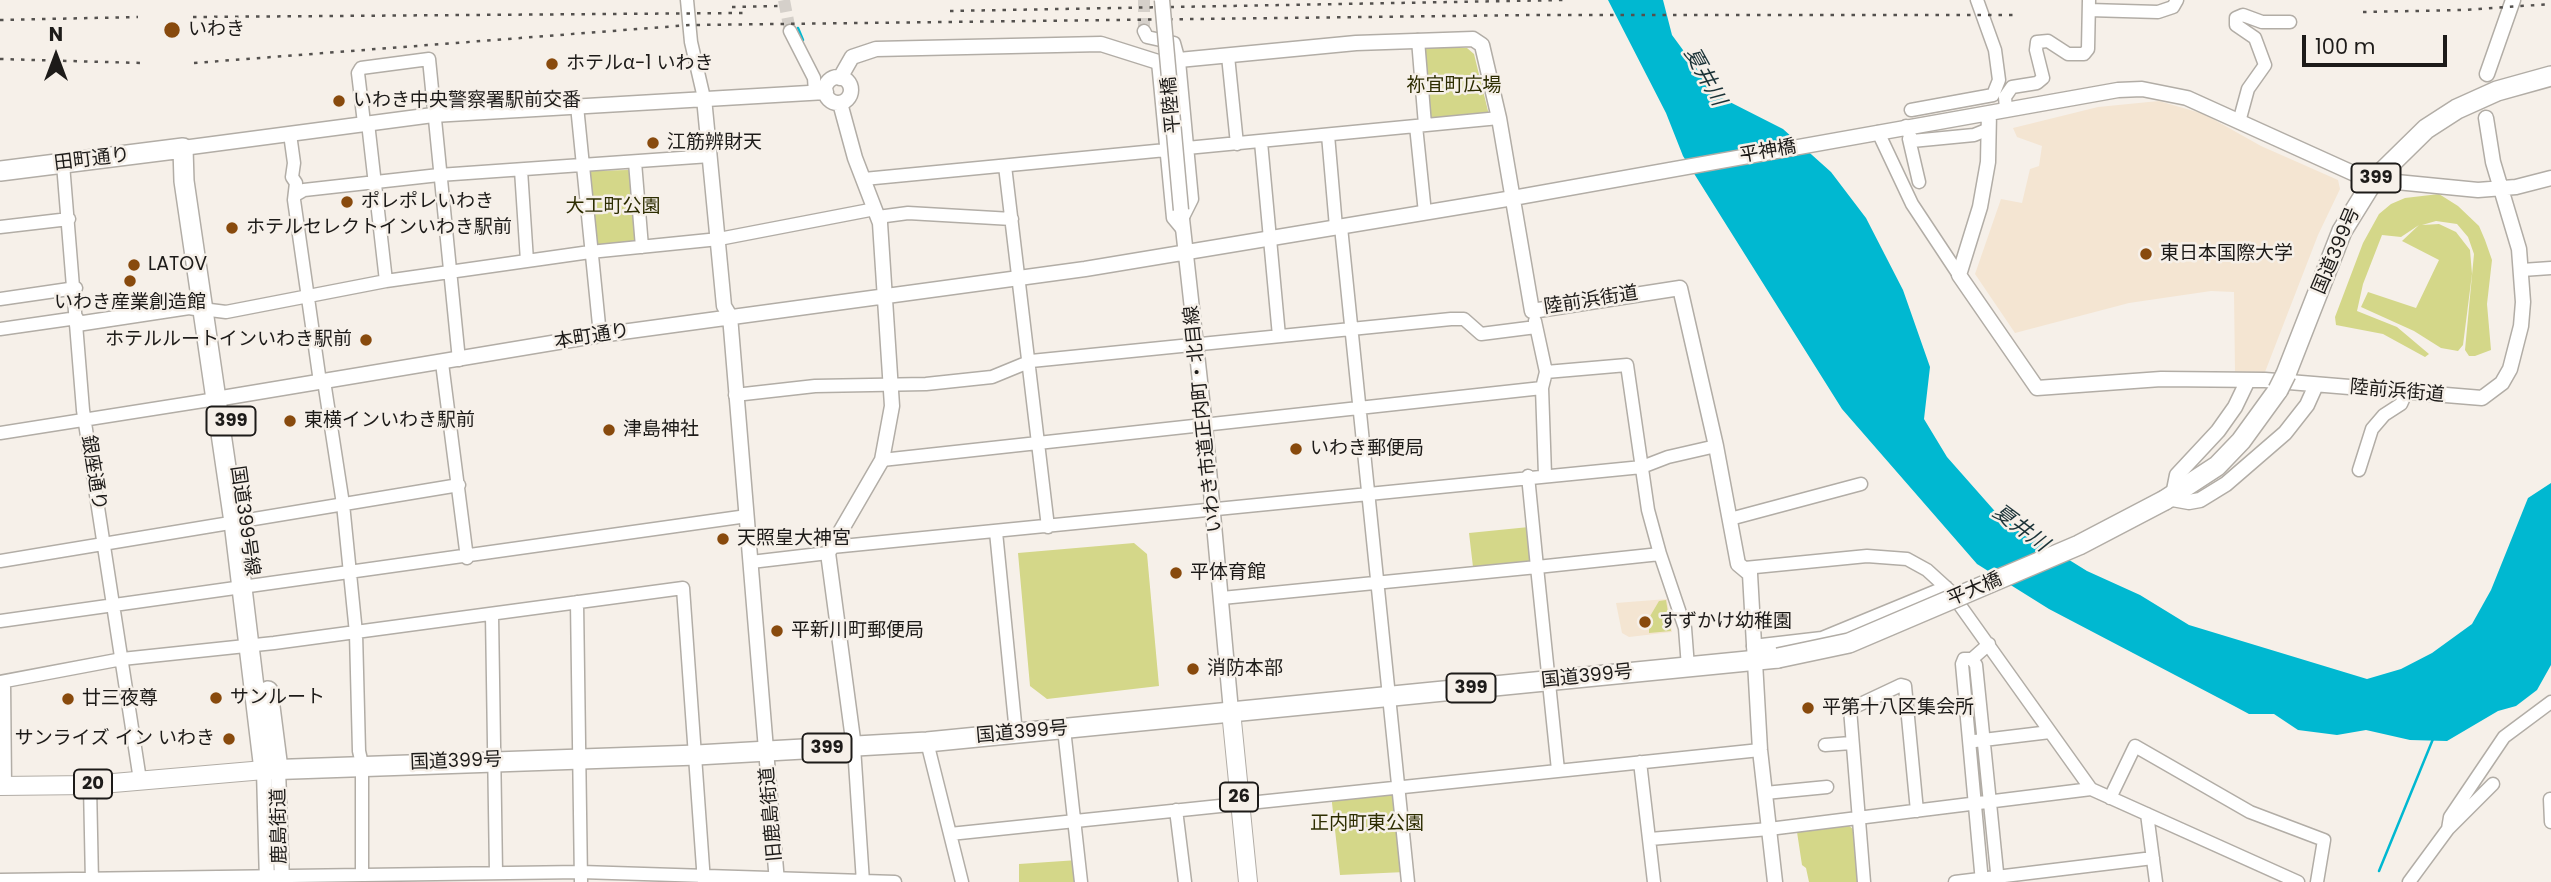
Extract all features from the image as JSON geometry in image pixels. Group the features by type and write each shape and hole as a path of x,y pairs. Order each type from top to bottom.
{"highway":[{"name":"国道399号","path":"2168,498 2217,466 2241,441 2285,376 2342,231 2373,181 2426,129 2457,109 2497,90 2551,76"},
{"name":"田町通り","path":"0,171 183,148"},
{"name":"国道399号線","path":"183,148 184,181 209,310 222,398 271,770"},
{"name":"平大橋","path":"1778,658 1849,643 2079,545 2168,498"},
{"name":"国道399号","path":"271,770 362,764 697,755 927,742 1688,667 1754,653 1778,658"}],"main road":[{"name":"26","path":"1231,712 1248,882"},
{"name":"20","path":"3,786 90,785 271,770"}],"street":[{"path":"687,0 691,42 704,98"},
{"name":"平陸橋","path":"1162,0 1183,220"},
{"path":"1911,110 1971,108 1993,96 1999,80 1995,50 1977,0"},
{"path":"2006,109 2005,97 2012,87 2037,83 2043,78 2036,50 2037,42 2048,41 2068,54 2084,54 2088,49 2089,5 2158,12 2173,7 2177,0"},
{"path":"2487,74 2513,0"},
{"path":"2239,122 2248,89 2264,65 2255,38 2236,25 2236,18 2243,15 2262,22 2290,22"},
{"path":"1144,31 1147,37 1174,43 1179,61 1192,199 1183,220 1173,218 1158,62"},
{"path":"790,32 821,92 832,101 840,103 847,100 851,89 848,82 840,78"},
{"path":"821,92 828,82 840,78 852,57 876,49 1101,44 1158,62 1418,40 1425,213"},
{"name":"陸前浜街道","path":"1418,40 1473,40 1482,45 1499,118 1532,311 1680,288 1716,446 1738,564 1745,568"},
{"path":"1228,56 1237,144"},
{"path":"386,281 375,183 358,73 361,68 429,59 459,360"},
{"name":"平神橋","path":"1513,198 1875,132 1908,133 1971,108 1989,113 2118,90 2142,89 2188,98 2332,166 2373,181 2448,189 2501,190"},
{"path":"183,148 433,115 821,92"},
{"name":"旧鹿島街道","path":"704,98 724,309 730,316 777,879"},
{"path":"840,103 877,213 886,296 891,383 891,418 882,460 830,550 854,747 863,881"},
{"path":"576,106 600,335"},
{"path":"1959,275 1980,207 1988,162 1989,113"},
{"path":"864,179 1499,118"},
{"name":"陸前浜街道","path":"1959,275 2037,388 2161,379 2248,380 2482,398 2502,383 2510,369 2521,326 2522,270 2486,118"},
{"path":"1908,133 1912,141 1974,135 1989,129"},
{"path":"1875,132 1912,204 1959,275"},
{"path":"1908,133 1919,182"},
{"path":"290,134 294,163 292,177 296,183 297,194 294,201 307,295 344,504 348,574 356,633 359,751 362,764 362,873"},
{"path":"1328,135 1408,882"},
{"path":"1261,142 1279,336"},
{"path":"297,194 304,190 439,175 710,156"},
{"path":"635,162 642,247"},
{"name":"銀座通り","path":"63,164 76,288 85,420 140,780"},
{"path":"1005,166 1031,360 1048,527"},
{"path":"521,170 527,261"},
{"path":"2501,190 2551,178"},
{"path":"1186,250 1513,198"},
{"path":"0,330 189,307 226,312 386,281 590,252 719,239 877,213 1012,219"},
{"path":"0,227 69,219"},
{"name":"いわき市道正内町・北目線","path":"1183,220 1222,598 1231,712"},
{"name":"本町通り","path":"0,433 442,363 600,335 1020,278 1186,250"},
{"path":"2522,270 2551,268"},
{"path":"0,299 76,288"},
{"path":"1532,311 1546,372 1542,387 1545,475"},
{"path":"735,395 891,383 926,384 992,377 1031,360 1451,319 1464,319 1481,334 1536,327"},
{"path":"442,363 467,558"},
{"path":"1546,372 1627,365 1642,467 1660,554 1685,628 1688,667"},
{"path":"2248,380 2235,407 2218,431 2177,475 2168,498 2189,502 2200,500 2226,484 2285,433 2307,405 2316,385"},
{"path":"882,460 1542,387"},
{"path":"2359,470 2372,429 2384,415 2401,404 2406,393"},
{"path":"751,562 830,550 996,532 1642,467 1668,457 1716,446"},
{"path":"1528,477 1558,770"},
{"path":"1730,519 1861,484"},
{"path":"0,561 459,485"},
{"path":"0,621 467,558 747,516"},
{"path":"996,532 1016,733"},
{"path":"1222,598 1660,554"},
{"path":"1745,568 1867,556 1907,559 1927,570 1946,587 1989,644 2091,789"},
{"path":"1745,568 1750,574 1760,750 1775,882"},
{"path":"1754,653 1822,638 1946,587"},
{"path":"3,786 2,682 122,659 356,633 683,588 704,879"},
{"path":"577,602 581,877"},
{"path":"492,615 496,873"},
{"path":"1982,880 1962,664 1964,659 1972,659 1989,644"},
{"path":"1972,659 1976,665 1998,879"},
{"path":"1864,882 1850,709 1901,685 1905,687 1917,811"},
{"path":"2448,830 2450,817 2504,737 2551,702"},
{"path":"1064,729 1081,882"},
{"path":"1968,742 2050,732"},
{"path":"927,742 962,882"},
{"path":"1825,745 1851,743"},
{"path":"2110,797 2135,747 2250,812 2324,840 2317,882"},
{"path":"950,834 1760,750"},
{"path":"1640,762 1654,882"},
{"name":"鹿島街道","path":"271,770 274,878"},
{"path":"2409,882 2448,830 2493,784"},
{"path":"90,785 91,880"},
{"path":"1765,793 1827,787"},
{"path":"1650,839 1769,829 2091,789 2298,882"},
{"path":"2550,799 2551,822"},
{"path":"1176,810 1185,882"},
{"path":"2147,814 2156,882"},
{"path":"1955,882 2061,876 2152,858"},
{"path":"0,880 274,878 362,873 411,877 496,873 895,882"}],"shaded area":[{"name":"東日本国際大学","path":"2159,101 2204,114 2261,146 2338,180 2340,189 2318,235 2265,372 2235,373 2234,292 2211,291 2129,303 2015,333 1975,274 2001,199 2022,203 2030,169 2039,166 2042,146 2017,137 2013,128 2098,107"},
{"name":"すずかけ幼稚園","path":"1667,599 1672,632 1629,637 1622,633 1616,603"}],"green space":[{"name":"祢宜町広場","path":"1422,48 1467,48 1474,54 1489,115 1430,119"},
{"name":"大工町公園","path":"590,171 632,172 638,240 597,246 593,243 588,175"},
{"path":"2439,194 2458,206 2479,226 2492,260 2487,304 2491,350 2469,356 2465,350 2474,254 2468,237 2457,224 2436,221 2422,225 2439,224 2456,232 2470,250 2472,274 2463,345 2458,351 2441,348 2414,331 2361,307 2368,292 2416,308 2439,260 2402,241 2419,225 2401,237 2382,235 2363,284 2357,311 2397,327 2429,354 2425,357 2383,334 2336,325 2335,317 2363,243 2379,214 2391,204 2405,198"},
{"path":"1529,527 1533,557 1529,561 1473,567 1469,533"},
{"path":"1134,543 1147,554 1159,686 1047,699 1030,686 1018,553"},
{"path":"1666,600 1671,631 1649,633 1649,618 1659,601"},
{"name":"正内町東公園","path":"1395,786 1405,872 1340,875 1331,794"},
{"path":"1848,825 1853,829 1859,882 1809,882 1806,868 1802,865 1797,832"},
{"path":"1078,860 1080,882 1019,882 1019,864"}],"water":[{"path":"1608,0 1663,0 1672,35 1716,95 1783,129 1831,172 1866,218 1903,290 1930,367 1924,419 1947,457 2000,517 2087,571 2140,595 2189,625 2367,679 2401,669 2432,653 2472,624 2491,590 2528,498 2551,483 2551,665 2537,690 2516,706 2498,711 2447,741 2410,740 2366,730 2337,735 2298,730 2274,714 2249,714 2049,609 1977,564 1842,409 1683,156 1666,113"}],"waterway":[{"path":"798,28 803,40"},
{"path":"2379,871 2433,739"}],"tunnel":[{"path":"784,0 790,31"},
{"path":"1144,0 1144,31"}],"railway":[{"path":"950,11 1563,0"},
{"path":"2363,12 2463,10 2551,4"},
{"path":"732,7 780,6"},
{"path":"193,17 744,13"},
{"path":"194,63 690,25 1536,15 2014,15"},
{"path":"0,20 138,17"},
{"path":"0,59 141,63"}],"place":[{"name":"いわき","path":"172,30"},
{"name":"ホテルα-1 いわき","path":"552,64"},
{"name":"いわき中央警察署駅前交番","path":"339,101"},
{"name":"江筋辨財天","path":"653,143"},
{"name":"ポレポレいわき","path":"347,202"},
{"name":"ホテルセレクトインいわき駅前","path":"232,228"},
{"name":"東日本国際大学","path":"2146,254"},
{"name":"LATOV","path":"134,265"},
{"name":"いわき産業創造館","path":"130,281"},
{"name":"ホテルルートインいわき駅前","path":"366,340"},
{"name":"東横インいわき駅前","path":"290,421"},
{"name":"津島神社","path":"609,430"},
{"name":"いわき郵便局","path":"1296,449"},
{"name":"天照皇大神宮","path":"723,539"},
{"name":"平体育館","path":"1176,573"},
{"name":"すずかけ幼稚園","path":"1645,622"},
{"name":"平新川町郵便局","path":"777,631"},
{"name":"消防本部","path":"1193,669"},
{"name":"サンルート","path":"216,698"},
{"name":"廿三夜尊","path":"68,699"},
{"name":"平第十八区集会所","path":"1808,708"},
{"name":"サンライズ イン いわき","path":"229,739"}],"water label":[{"name":"夏井川","path":"1704,77"},
{"name":"夏井川","path":"2020,529"}]}
